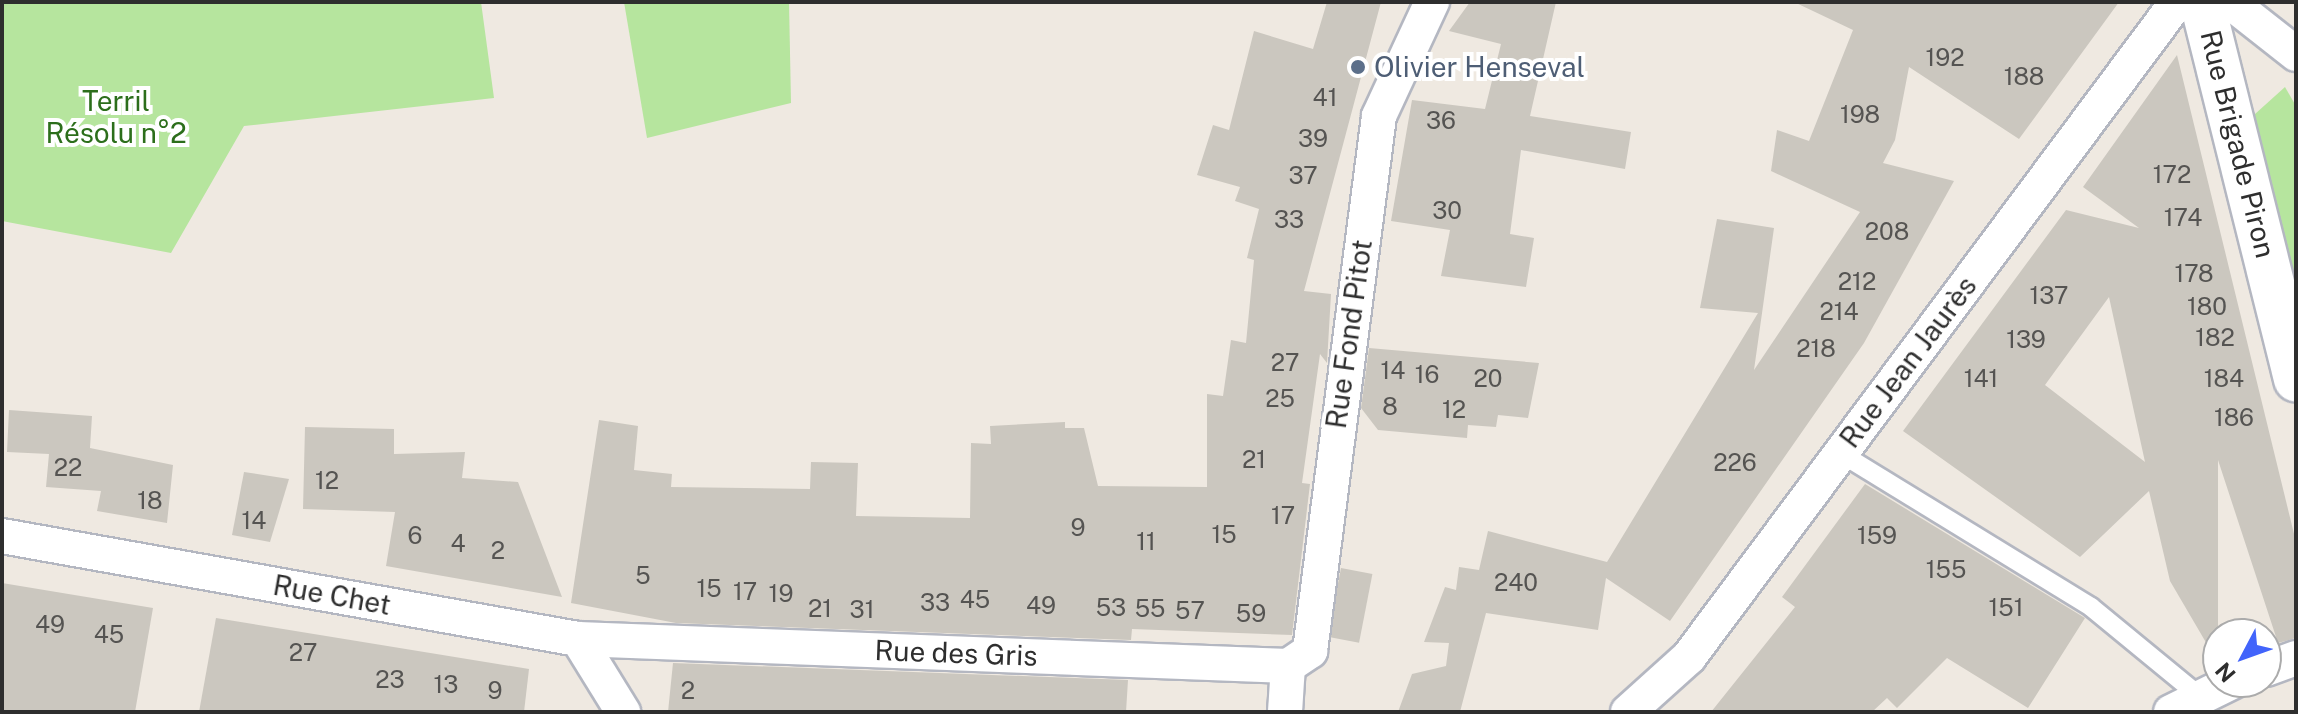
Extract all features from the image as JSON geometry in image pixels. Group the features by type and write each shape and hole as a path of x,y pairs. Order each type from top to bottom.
{"street":[{"name":"Rue Fond Pitot","path":"1288,666 1310,651 1379,116 1432,2"},
{"name":"Rue Jean Jaurès","path":"1628,712 1689,657 2177,2"},
{"name":"Rue Brigade Piron","path":"2202,2 2296,379"},
{"path":"2230,2 2296,54"},
{"name":"Rue Chet","path":"2,536 578,639"},
{"name":"Rue des Gris","path":"578,639 1288,666"},
{"path":"578,639 623,712"},
{"path":"1285,712 1288,666"}],"lane":[{"path":"1840,453 2091,607 2184,704"}],"green space":[{"name":"Terril Résolu n°2","path":"2,2 481,2 494,98 244,126 171,253 2,221"},
{"path":"624,2 789,2 791,103 647,138"},
{"path":"2285,87 2296,106 2296,355 2235,132"}],"building":[{"path":"1327,2 1381,2 1304,291 1331,294 1327,363 1320,354 1302,483 1310,484 1292,635 1132,629 1131,640 676,623 571,603 599,420 638,426 634,470 672,474 671,487 810,489 811,462 858,463 856,516 970,518 971,443 991,444 990,426 1065,422 1065,428 1084,428 1098,486 1207,487 1207,394 1223,396 1231,340 1246,343 1254,260 1247,258 1259,209 1235,201 1240,187 1197,175 1213,125 1229,130 1254,31 1313,49"},
{"path":"1470,2 1556,2 1530,116 1631,132 1625,169 1521,150 1510,234 1534,238 1526,287 1441,276 1450,230 1391,221 1412,100 1485,109 1501,44 1449,31"},
{"path":"1794,2 2119,2 2019,139 1909,67 1895,140 1883,163 1954,181 1864,343 1670,621 1606,578 1598,630 1486,613 1460,712 1398,712 1412,674 1446,666 1449,643 1424,642 1445,587 1456,590 1459,567 1479,570 1488,531 1607,562 1758,313 1700,308 1717,219 1774,228 1754,370 1860,212 1771,171 1777,130 1809,141 1853,30"},
{"path":"2177,55 2296,542 2296,638 2282,642 2282,618 2270,618 2218,460 2218,618 2202,618 2202,636 2170,581 2149,491 2080,557 1903,431 2066,210 2139,228 2083,187","holes":["2109,297 2145,462 2045,385"]},
{"path":"1369,348 1539,363 1528,418 1498,415 1496,427 1468,425 1467,438 1378,430 1361,408"},
{"path":"9,410 92,416 90,448 173,465 167,523 97,511 101,491 46,487 49,454 7,452"},
{"path":"305,427 394,429 394,454 465,452 462,478 518,482 562,597 386,566 395,512 303,509"},
{"path":"244,472 289,479 270,542 232,535"},
{"path":"1865,484 2085,618 2028,708 1947,658 1897,708 1887,698 1872,712 1711,712 1795,607 1782,597"},
{"path":"1341,568 1372,574 1359,643 1328,637"},
{"path":"2,583 153,608 135,712 2,712"},
{"path":"216,618 529,669 524,712 199,712"},
{"path":"673,663 1128,680 1126,712 668,712"}],"place":[{"name":"Olivier Henseval","path":"1358,67"}]}
